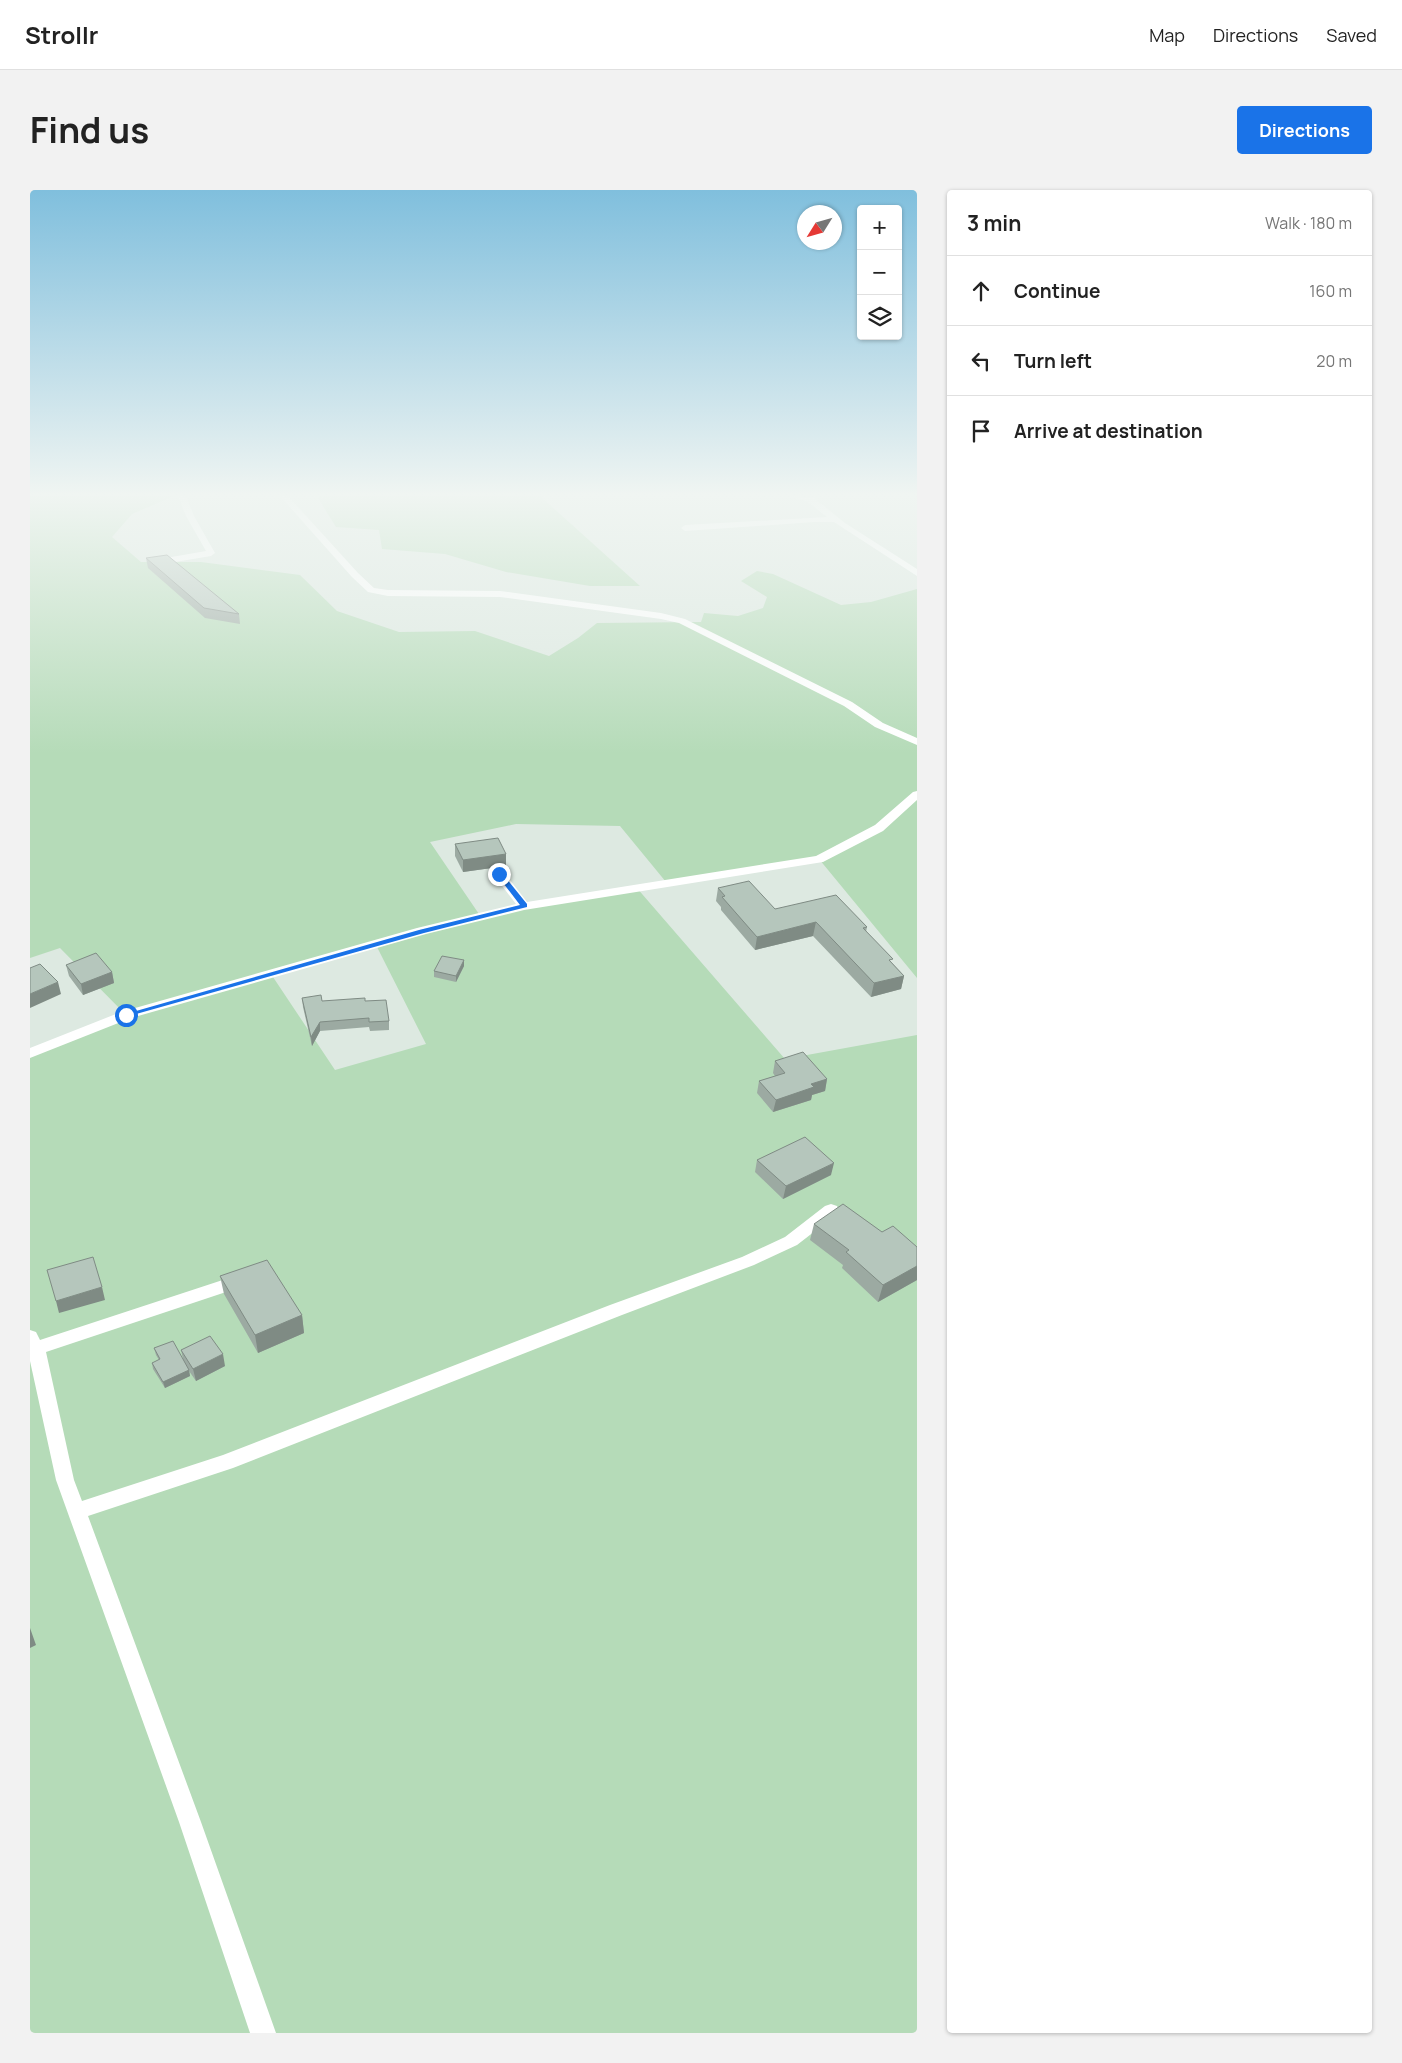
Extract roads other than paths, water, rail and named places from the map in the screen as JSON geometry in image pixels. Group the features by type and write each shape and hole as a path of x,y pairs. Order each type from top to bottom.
{"street":[{"path":"363,582 371,590 388,593 500,594 661,616 682,621 848,704 879,725 917,742"},
{"path":"30,1053 126,1015 422,931 524,906 819,859 879,828 917,794"},
{"path":"499,874 524,906"},
{"path":"76,1511 226,1462 616,1310 748,1261 791,1240 831,1210"},
{"path":"258,1274 33,1342 65,1480 190,1822 263,2033"}]}
